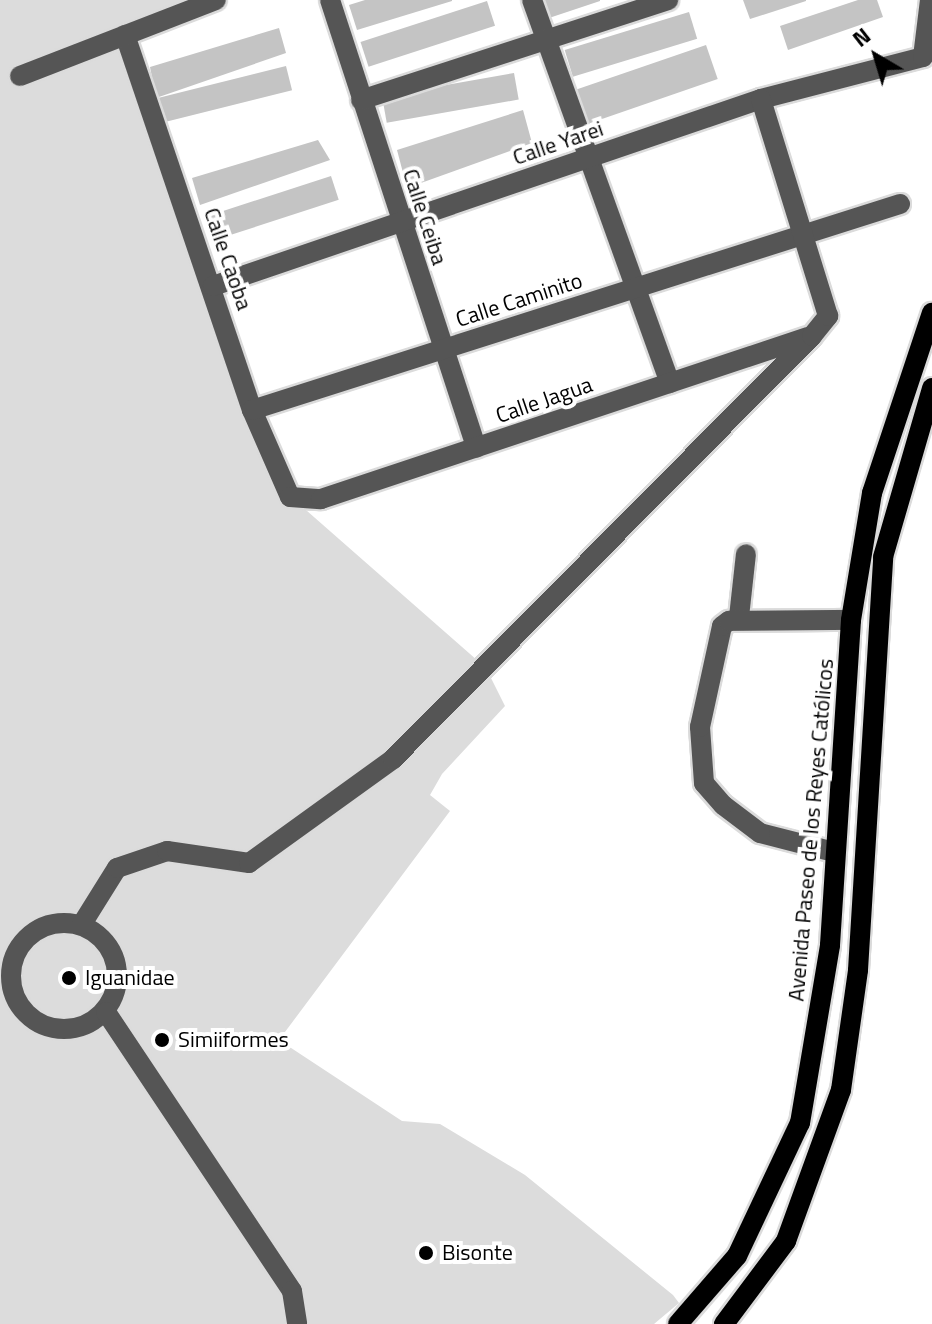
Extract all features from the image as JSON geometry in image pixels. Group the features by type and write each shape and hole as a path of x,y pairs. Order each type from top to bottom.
{"main road":[{"name":"Avenida Paseo de los Reyes Católicos","path":"678,1324 715,1286 764,1212 800,1123 830,945 851,620 872,493 932,313"},
{"path":"715,1286 737,1320 807,1198 841,1090 858,970 883,557 930,395"}],"street":[{"path":"20,76 216,0"},
{"name":"Calle Ceiba","path":"330,0 476,448"},
{"path":"532,0 670,383"},
{"path":"361,100 668,0"},
{"name":"Calle Yarei","path":"213,286 761,99 923,57 930,0"},
{"name":"Calle Caoba","path":"125,35 213,286 252,410 290,497"},
{"path":"82,924 117,868 167,851 249,863 393,759 812,336 828,316 761,99"},
{"name":"Calle Caminito","path":"252,410 900,204"},
{"name":"Calle Jagua","path":"290,497 321,499 812,336"},
{"path":"739,617 746,554"},
{"path":"834,852 760,833 704,783 700,727 722,626 739,617 851,620"},
{"path":"106,1012 75,1030 39,1026 4,985 11,958 39,927 82,924 109,945 116,968 106,1012 292,1291 297,1324"}],"shaded area":[{"path":"0,0 215,0 125,34 290,496 486,668 505,706 442,774 430,795 450,811 279,1040 402,1121 440,1124 525,1175 673,1295 679,1303 654,1324 0,1324"}],"building":[{"path":"365,0 452,1 357,30 349,5"},
{"path":"543,0 600,0 600,1 549,18"},
{"path":"743,0 806,0 806,1 750,19"},
{"path":"858,0 877,0 883,17 788,50 780,26"},
{"path":"487,1 495,26 369,67 361,42"},
{"path":"689,12 697,39 573,77 565,50"},
{"path":"279,28 286,53 156,98 150,67"},
{"path":"706,45 718,79 588,124 576,90"},
{"path":"286,66 292,90 164,122 158,98"},
{"path":"514,73 519,100 387,123 382,96"},
{"path":"523,110 532,143 407,188 397,150"},
{"path":"318,140 330,160 200,205 192,178"},
{"path":"331,176 339,200 213,241 205,217"}],"place":[{"name":"Iguanidae","path":"69,978"},
{"name":"Simiiformes","path":"162,1040"},
{"name":"Bisonte","path":"426,1253"}]}
